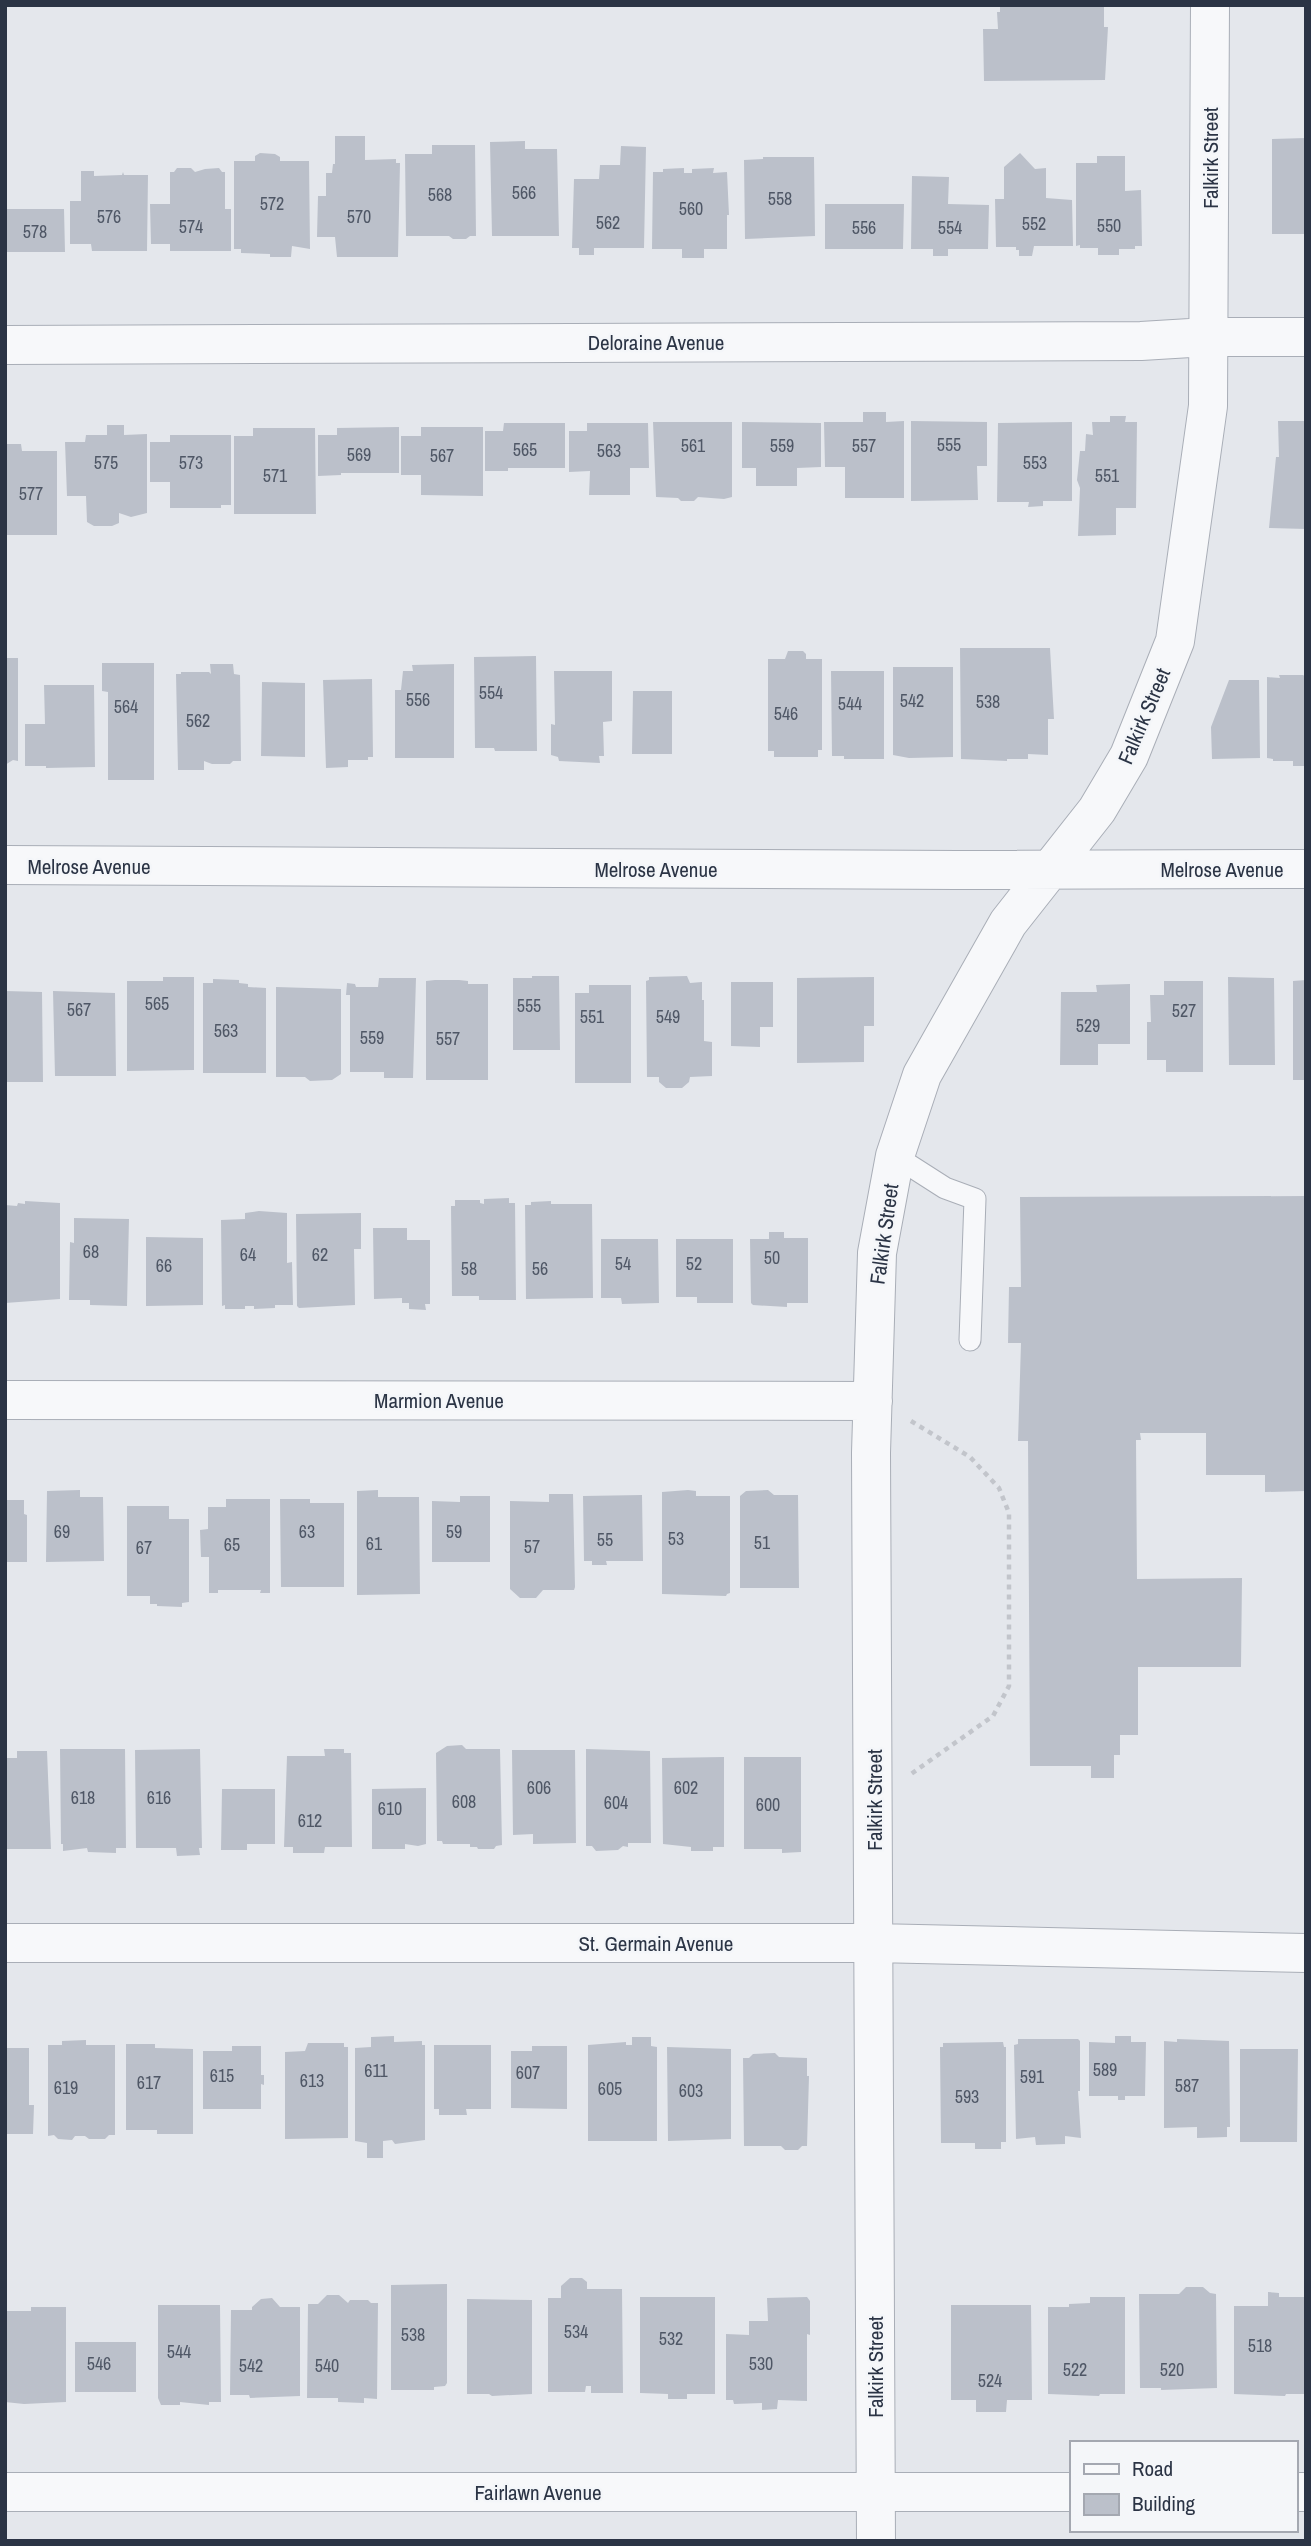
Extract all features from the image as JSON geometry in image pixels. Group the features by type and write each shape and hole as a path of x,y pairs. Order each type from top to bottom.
{"street":[{"name":"Falkirk Street","path":"876,2541 872,1408 877,1253 895,1156 922,1075 1008,923 1097,810 1129,756 1175,641 1208,406 1210,5"},
{"name":"Deloraine Avenue","path":"5,345 1141,341 1207,337 1306,337"},
{"name":"Melrose Avenue","path":"5,865 1306,869"},
{"name":"Marmion Avenue","path":"5,1399 872,1408"},
{"name":"St. Germain Avenue","path":"5,1943 874,1943 1306,1953"},
{"name":"Fairlawn Avenue","path":"5,2492 1070,2492"}],"lane":[{"path":"895,1156 945,1188 975,1199 970,1340"}],"path":[{"path":"872,1408 910,1421 970,1457 999,1488 1010,1513 1009,1686 993,1716 945,1752 873,1799"}],"building":[{"path":"1000,5 1104,5 1104,27 1108,27 1105,80 984,81 983,29 998,29 997,12 1000,12"},
{"path":"335,136 365,136 365,160 396,159 396,163 400,163 398,257 337,257 335,237 317,237 318,196 326,196 326,173 332,173 335,164"},
{"path":"1306,138 1306,234 1272,234 1272,139"},
{"path":"525,141 525,149 557,149 559,236 492,236 490,142"},
{"path":"432,145 475,145 476,236 453,239 449,236 406,236 405,154 432,154"},
{"path":"621,146 646,147 644,248 594,248 594,255 579,255 579,248 572,248 574,179 599,179 600,165 620,165"},
{"path":"260,153 275,154 280,157 280,161 309,161 310,249 292,246 291,257 241,253 241,249 234,249 234,161 255,161 255,156"},
{"path":"1020,153 1035,169 1046,168 1046,198 1072,200 1073,246 1034,246 1032,256 1019,256 1016,247 996,247 995,199 1004,199 1004,167"},
{"path":"1097,156 1125,156 1125,191 1141,190 1142,246 1119,249 1119,255 1098,255 1098,248 1076,246 1076,163 1097,163"},
{"path":"763,157 814,157 815,236 745,239 744,160"},
{"path":"177,168 191,168 195,172 219,168 225,172 225,209 231,209 231,251 170,251 170,244 151,244 150,204 170,204 170,172"},
{"path":"684,168 684,173 692,173 692,169 714,168 713,173 727,172 727,249 704,249 704,258 682,258 682,249 652,249 653,172"},
{"path":"81,171 94,171 94,176 122,175 123,172 124,175 148,175 147,251 92,251 91,244 70,244 70,201 81,201"},
{"path":"912,176 949,177 948,204 989,205 988,249 948,249 948,256 933,256 933,249 911,249"},
{"path":"825,204 904,204 903,249 825,249"},
{"path":"5,209 64,209 65,252 5,252"},
{"path":"863,412 886,412 886,422 904,421 904,498 845,498 845,467 825,467 824,422 863,422"},
{"path":"1110,416 1126,416 1125,422 1137,422 1136,508 1116,508 1116,535 1078,536 1080,488 1077,480 1080,451 1085,451 1086,434 1093,435 1092,422 1110,422"},
{"path":"911,421 987,422 987,466 977,466 978,500 911,501"},
{"path":"1278,421 1306,421 1306,529 1269,528 1276,457 1279,457"},
{"path":"653,422 732,422 732,497 698,497 694,501 681,501 678,498 656,497"},
{"path":"742,422 821,423 821,467 797,468 797,486 756,486 756,468 742,468"},
{"path":"1072,422 1072,501 1043,501 1043,506 1028,507 1029,502 997,502 998,423"},
{"path":"504,423 565,423 565,468 508,468 508,471 485,471 485,431 503,431"},
{"path":"587,423 648,423 649,468 630,468 630,495 589,495 590,471 569,472 569,431 587,431"},
{"path":"107,425 124,425 124,435 147,434 147,513 131,517 119,513 119,523 112,526 94,526 87,522 86,496 67,496 65,442 85,442 86,435 107,435"},
{"path":"399,427 399,473 341,473 318,476 318,435 337,435 337,428"},
{"path":"421,427 483,427 483,496 421,495 421,475 401,475 401,436 421,436"},
{"path":"253,428 315,428 316,514 234,514 234,436 253,436"},
{"path":"170,435 231,435 231,505 221,505 221,508 170,508 170,482 150,482 150,442 170,442"},
{"path":"5,444 21,444 22,451 57,451 57,535 5,535"},
{"path":"960,648 1050,648 1054,719 1048,719 1048,755 1028,754 1028,759 1007,761 961,759"},
{"path":"788,651 803,651 806,659 822,659 822,750 818,750 818,757 774,757 774,751 768,751 768,659 785,659"},
{"path":"536,656 537,751 475,748 474,657"},
{"path":"5,658 18,658 18,761 13,760 5,765"},
{"path":"102,663 154,663 154,780 108,780 108,692 102,691"},
{"path":"210,664 233,664 234,674 240,675 241,761 212,764 204,761 204,770 178,770 176,674 211,674"},
{"path":"454,664 454,758 395,758 395,690 401,690 403,671 413,671 412,665"},
{"path":"893,667 953,667 953,757 909,758 893,755"},
{"path":"554,671 612,671 612,721 603,722 604,756 599,756 600,763 559,761 558,757 551,755 551,724 555,725"},
{"path":"831,671 884,671 884,759 844,759 844,756 832,756"},
{"path":"1279,675 1306,677 1306,766 1293,766 1293,761 1273,761 1267,758 1267,677 1280,678"},
{"path":"372,679 373,757 368,757 368,760 348,760 348,767 326,768 323,680"},
{"path":"1229,680 1259,680 1260,758 1212,759 1211,727"},
{"path":"262,682 305,683 305,757 261,756"},
{"path":"44,685 94,685 95,767 25,766 25,724 45,724"},
{"path":"633,691 672,691 672,754 632,754"},
{"path":"559,976 560,1050 513,1050 513,978"},
{"path":"687,976 690,983 702,982 704,1041 712,1042 712,1076 690,1077 689,1082 682,1088 666,1088 659,1082 659,1077 647,1077 646,981 649,977"},
{"path":"163,977 194,977 194,1070 127,1071 127,981 163,981"},
{"path":"874,977 874,1026 864,1026 864,1062 797,1063 797,978"},
{"path":"1228,977 1274,978 1275,1065 1229,1065"},
{"path":"379,978 416,978 413,1078 384,1078 384,1072 350,1072 350,995 346,995 347,983 355,984 356,987 378,987"},
{"path":"213,979 239,980 239,983 248,984 248,987 266,988 266,1073 203,1073 203,983 213,983"},
{"path":"1306,980 1306,1080 1293,1080 1293,981"},
{"path":"426,981 488,984 488,1080 426,1080"},
{"path":"1164,981 1203,981 1203,1072 1166,1072 1166,1060 1147,1060 1147,1022 1151,1022 1150,995 1164,995"},
{"path":"731,982 773,982 773,1027 760,1027 760,1047 731,1046"},
{"path":"1130,984 1130,1044 1098,1044 1098,1065 1060,1065 1061,992 1097,992 1096,985"},
{"path":"589,985 631,985 631,1083 575,1083 575,993 589,993"},
{"path":"276,987 341,989 341,1074 332,1080 310,1081 305,1077 276,1077"},
{"path":"5,991 42,992 43,1082 5,1082"},
{"path":"53,991 115,993 116,1076 55,1076"},
{"path":"1306,1196 1306,1491 1265,1492 1265,1475 1206,1475 1206,1433 1140,1433 1141,1440 1136,1440 1137,1579 1242,1578 1241,1667 1138,1667 1138,1735 1120,1735 1120,1755 1114,1755 1114,1778 1091,1778 1091,1766 1030,1766 1028,1441 1018,1441 1021,1343 1008,1343 1009,1287 1021,1287 1020,1197"},
{"path":"509,1198 509,1203 515,1203 516,1300 479,1300 479,1296 452,1296 451,1206 455,1206 455,1200 480,1200 480,1203 484,1204 484,1199"},
{"path":"25,1201 60,1203 60,1299 5,1303 5,1205 17,1206 18,1203 25,1204"},
{"path":"551,1201 551,1204 592,1204 593,1298 526,1299 525,1205"},
{"path":"245,1213 287,1213 287,1263 292,1262 293,1305 225,1309 225,1305 222,1306 221,1220 245,1219"},
{"path":"361,1213 361,1249 354,1249 355,1305 299,1308 296,1214"},
{"path":"74,1218 129,1219 127,1306 90,1305 90,1300 69,1300 70,1242 74,1243"},
{"path":"373,1228 407,1228 407,1240 430,1240 430,1304 425,1304 426,1310 409,1309 409,1303 402,1303 402,1298 374,1299"},
{"path":"769,1232 784,1232 784,1238 808,1238 808,1303 787,1303 787,1307 751,1303 750,1239 769,1239"},
{"path":"146,1237 203,1238 203,1305 146,1306"},
{"path":"601,1239 658,1239 659,1303 622,1304 621,1298 601,1298"},
{"path":"676,1239 733,1239 733,1303 697,1303 697,1297 676,1297"},
{"path":"80,1490 80,1497 103,1497 104,1561 46,1562 47,1491"},
{"path":"378,1490 378,1497 419,1497 420,1594 357,1595 357,1491"},
{"path":"768,1490 774,1495 798,1495 799,1588 740,1588 740,1496 746,1491"},
{"path":"696,1491 696,1496 730,1496 730,1593 726,1596 662,1594 662,1492"},
{"path":"549,1494 573,1494 575,1587 574,1590 543,1590 536,1598 520,1598 510,1589 510,1501 549,1502"},
{"path":"642,1495 643,1561 606,1561 607,1565 592,1565 592,1561 584,1561 583,1496"},
{"path":"460,1496 490,1496 490,1562 432,1562 432,1501 460,1502"},
{"path":"226,1499 270,1499 270,1593 260,1593 261,1590 218,1590 218,1593 209,1593 209,1557 201,1557 200,1530 208,1529 208,1507 226,1507"},
{"path":"280,1499 310,1499 310,1503 344,1503 344,1587 281,1587"},
{"path":"5,1500 24,1500 24,1514 27,1515 27,1562 5,1562"},
{"path":"127,1506 169,1506 169,1519 189,1519 189,1602 182,1603 182,1607 150,1604 150,1596 127,1596"},
{"path":"462,1745 466,1749 500,1749 502,1845 494,1849 478,1849 470,1847 470,1844 443,1844 442,1841 437,1841 436,1753 447,1746"},
{"path":"60,1749 125,1749 126,1848 116,1848 116,1853 88,1852 87,1848 63,1851"},
{"path":"200,1749 200,1855 177,1856 176,1848 136,1848 135,1750"},
{"path":"324,1749 344,1749 344,1753 351,1753 352,1847 325,1847 324,1853 293,1853 293,1847 284,1847 287,1756 325,1756"},
{"path":"586,1749 650,1751 651,1843 628,1843 628,1847 623,1846 618,1850 596,1851 592,1846 586,1846"},
{"path":"512,1750 575,1750 576,1843 533,1844 533,1834 513,1835"},
{"path":"17,1751 47,1751 51,1849 5,1849 5,1758 17,1758"},
{"path":"724,1757 724,1847 713,1847 713,1851 691,1851 691,1847 663,1844 662,1758"},
{"path":"744,1757 801,1757 801,1852 744,1849"},
{"path":"426,1788 426,1844 405,1844 405,1849 372,1849 372,1789"},
{"path":"222,1789 275,1789 275,1844 247,1844 247,1850 221,1850"},
{"path":"394,2036 394,2042 422,2041 422,2045 425,2045 425,2140 395,2144 392,2140 383,2141 383,2158 367,2158 367,2143 355,2141 355,2048 371,2047 371,2037"},
{"path":"1115,2036 1131,2036 1131,2042 1146,2042 1145,2096 1125,2096 1125,2100 1118,2100 1118,2096 1089,2096 1089,2042 1115,2043"},
{"path":"632,2037 651,2037 651,2046 657,2047 657,2141 588,2141 588,2045 626,2042 626,2045 632,2045"},
{"path":"1018,2039 1080,2041 1078,2091 1081,2138 1065,2136 1065,2144 1036,2145 1035,2137 1016,2139 1014,2045 1018,2044"},
{"path":"1177,2039 1229,2041 1230,2127 1227,2127 1227,2137 1197,2138 1197,2127 1164,2128 1164,2041 1177,2042"},
{"path":"86,2040 86,2045 115,2045 115,2135 109,2135 105,2139 75,2136 72,2140 48,2136 48,2045 62,2045 62,2041"},
{"path":"1003,2042 1006,2047 1006,2142 1001,2142 1001,2149 975,2149 975,2143 941,2143 940,2047 943,2047 943,2043"},
{"path":"308,2043 344,2043 344,2047 348,2047 348,2138 285,2139 285,2052 305,2051"},
{"path":"126,2044 155,2044 155,2048 193,2049 193,2134 157,2134 157,2130 126,2130"},
{"path":"434,2045 491,2045 491,2109 466,2109 467,2115 439,2115 439,2109 434,2109"},
{"path":"232,2046 261,2046 261,2075 264,2075 264,2085 261,2084 261,2109 203,2109 203,2051 232,2051"},
{"path":"532,2046 567,2046 567,2109 511,2108 511,2051 532,2051"},
{"path":"667,2047 731,2049 731,2139 668,2141"},
{"path":"5,2048 29,2048 29,2105 34,2105 33,2134 5,2134"},
{"path":"1240,2049 1298,2049 1297,2142 1240,2142"},
{"path":"775,2053 779,2057 807,2058 807,2146 798,2150 785,2150 781,2146 744,2146 743,2058 749,2058 753,2054"},
{"path":"570,2278 582,2278 587,2282 587,2289 622,2289 623,2393 591,2393 591,2386 586,2386 585,2392 548,2392 548,2298 561,2298 561,2286"},
{"path":"447,2284 447,2383 445,2386 434,2387 434,2390 391,2390 391,2285"},
{"path":"1186,2287 1203,2287 1216,2294 1217,2388 1140,2388 1139,2294 1179,2294"},
{"path":"1268,2292 1279,2293 1279,2297 1306,2297 1306,2394 1234,2394 1234,2306 1268,2306"},
{"path":"327,2295 339,2295 348,2303 350,2300 368,2300 378,2303 377,2399 364,2398 364,2403 338,2402 338,2398 307,2398 308,2304 318,2304"},
{"path":"640,2297 715,2297 715,2394 687,2394 687,2399 668,2399 668,2394 640,2393"},
{"path":"807,2297 810,2301 810,2335 807,2334 807,2401 778,2400 777,2409 762,2410 762,2403 734,2404 733,2400 726,2400 726,2334 749,2335 749,2321 768,2321 767,2298"},
{"path":"1090,2297 1125,2297 1125,2394 1048,2394 1048,2307 1090,2303"},
{"path":"272,2298 280,2307 300,2307 300,2396 250,2398 249,2395 230,2395 231,2310 252,2310 261,2299"},
{"path":"467,2299 532,2300 532,2394 467,2394"},
{"path":"158,2305 220,2305 221,2402 209,2402 209,2405 180,2402 180,2405 161,2405 158,2398"},
{"path":"951,2305 1031,2305 1032,2400 1007,2400 1006,2412 976,2412 976,2400 951,2400"},
{"path":"31,2307 66,2307 66,2402 5,2402 5,2311 31,2311"},
{"path":"75,2342 136,2342 136,2392 75,2392"}]}
